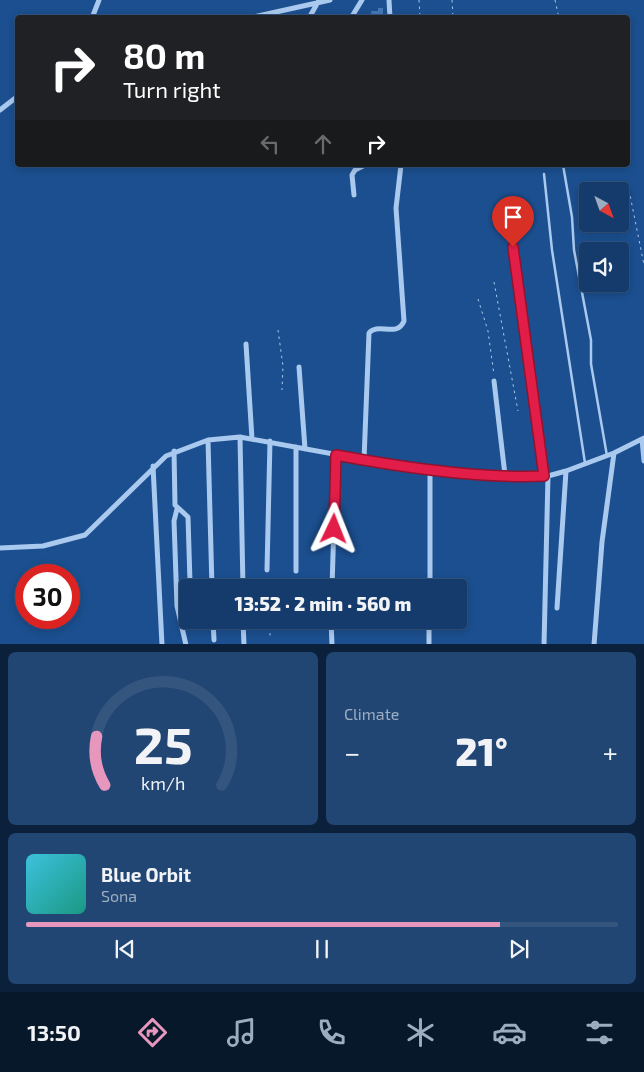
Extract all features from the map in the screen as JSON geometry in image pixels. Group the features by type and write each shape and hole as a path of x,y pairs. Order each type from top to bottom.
{"street":[{"path":"93,15 99,0"},
{"path":"261,15 330,0"},
{"path":"353,15 362,0"},
{"path":"389,0 390,15"},
{"path":"311,15 318,2"},
{"path":"0,110 15,98"},
{"path":"354,195 352,175 355,170 361,167"},
{"path":"364,460 368,339 371,329 396,329 400,328 404,321 396,208 400,167"},
{"path":"509,213 546,476 544,644"},
{"path":"246,344 252,439"},
{"path":"299,367 304,449"},
{"path":"494,381 505,475"},
{"path":"240,437 243,579"},
{"path":"0,548 43,546 85,535 153,466 174,451 208,440 240,437 430,470 546,476 607,456 643,438 644,461"},
{"path":"208,440 212,579"},
{"path":"267,570 270,441"},
{"path":"296,447 296,571"},
{"path":"174,451 175,505 178,510 188,517 190,579"},
{"path":"594,644 602,542 614,453"},
{"path":"332,579 336,455"},
{"path":"153,466 162,644"},
{"path":"430,470 430,579"},
{"path":"557,608 566,471"},
{"path":"178,510 174,521 177,606 186,644"},
{"path":"213,629 214,640"},
{"path":"243,629 244,644"},
{"path":"331,629 332,644"},
{"path":"429,644 430,629"}],"lane":[{"path":"563,167 574,250 591,340 591,364 607,456"},
{"path":"544,174 552,250 585,463"}],"path":[{"path":"419,0 420,15"},
{"path":"452,0 453,15"},
{"path":"555,0 558,15"},
{"path":"629,190 644,265"},
{"path":"494,282 518,411"},
{"path":"478,299 490,341 494,381"},
{"path":"278,330 283,366 282,390"},
{"path":"270,629 270,638"}],"building":[{"path":"378,8 383,8 383,15 372,15 371,11 378,11"}],"route":[{"path":"334,529 336,455 410,468 524,477 544,476 513,247"}]}
